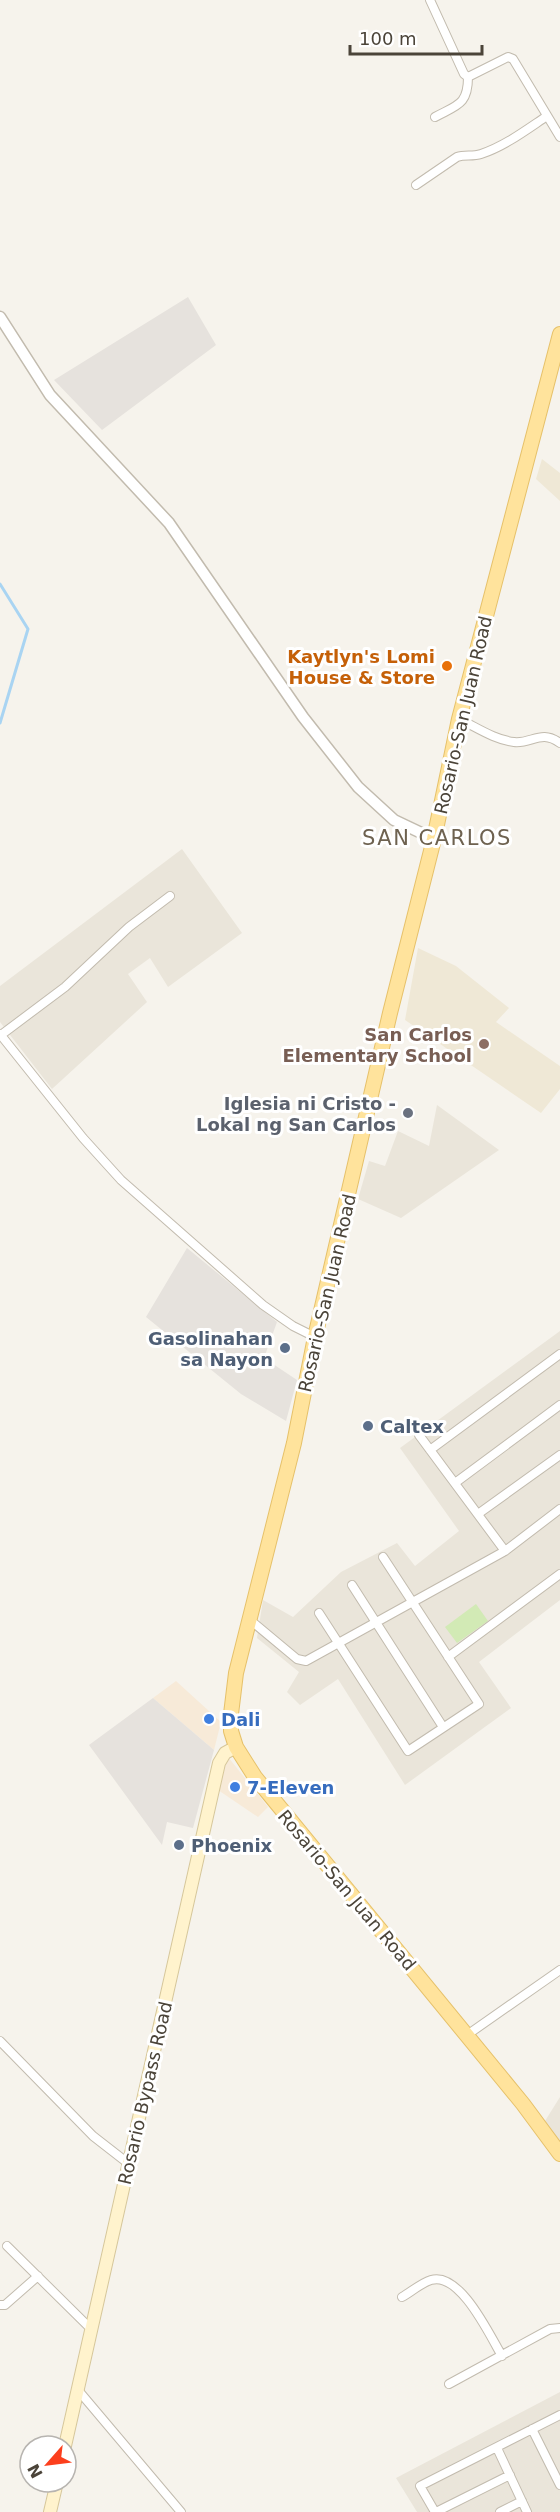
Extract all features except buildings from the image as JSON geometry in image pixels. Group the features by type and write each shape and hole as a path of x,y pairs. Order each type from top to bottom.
{"main road":[{"name":"Rosario-San Juan Road","path":"560,334 459,719 434,839 390,1013 315,1337 294,1443 236,1673 231,1714 231,1731 236,1747 249,1770 276,1806 467,2035 535,2119 560,2154"},
{"name":"Rosario Bypass Road","path":"68,2434 219,1763 225,1752 236,1747"},
{"path":"50,2512 54,2494"}],"street":[{"path":"430,0 464,74 468,77"},
{"path":"468,77 508,57 513,59 560,137"},
{"path":"435,117 462,103 466,97 468,77"},
{"path":"416,185 457,157 477,156 490,151 547,116"},
{"path":"0,316 50,395 169,523 303,717 358,787 394,820 434,839"},
{"path":"459,719 502,739 516,742 540,736 554,738 560,743"},
{"path":"170,896 129,927 64,987 1,1034 83,1138 121,1180 263,1305 293,1326 315,1337"},
{"path":"430,1450 560,1354"},
{"path":"455,1483 560,1405"},
{"path":"419,1435 505,1551"},
{"path":"478,1514 560,1455"},
{"path":"249,1619 297,1659 306,1661 505,1551 560,1509"},
{"path":"319,1613 408,1751 478,1704 382,1557"},
{"path":"448,1657 560,1574"},
{"path":"352,1586 443,1727"},
{"path":"467,2035 560,1970"},
{"path":"0,2041 93,2136 129,2164"},
{"path":"7,2246 91,2329"},
{"path":"0,2305 5,2305 38,2276"},
{"path":"402,2297 433,2279 452,2284 466,2298 502,2356"},
{"path":"449,2384 550,2329 560,2328"},
{"path":"78,2390 181,2512"},
{"path":"510,2475 436,2512 420,2486 560,2415"},
{"path":"532,2429 560,2484"},
{"path":"496,2448 527,2512"},
{"path":"500,2512 522,2501"}],"shaded area":[{"path":"188,297 216,345 102,430 54,380"},
{"path":"542,459 560,473 560,501 536,479"},
{"path":"182,849 242,933 168,987 150,958 128,974 147,1002 52,1089 0,1022 0,986"},
{"name":"San Carlos Elementary School","path":"418,948 456,966 509,1008 496,1022 560,1066 560,1089 541,1113 405,1020"},
{"path":"437,1105 499,1150 401,1218 358,1199 369,1161 385,1166 398,1131 429,1146"},
{"path":"187,1248 277,1322 264,1358 297,1380 286,1421 241,1394 146,1317"},
{"path":"560,1331 560,1600 479,1662 511,1708 405,1785 338,1679 300,1705 287,1692 299,1672 257,1638 263,1600 293,1617 341,1572 397,1543 415,1566 459,1531 400,1448"},
{"path":"176,1681 221,1722 214,1750 153,1698"},
{"path":"153,1698 214,1750 193,1828 167,1822 162,1845 89,1745"},
{"path":"228,1757 268,1807 258,1817 218,1790"},
{"path":"560,2097 560,2144 545,2121"},
{"path":"560,2392 560,2512 417,2512 396,2478"}],"green space":[{"path":"476,1604 488,1621 457,1643 445,1627"}],"waterway":[{"path":"0,584 28,629 0,723"}],"place":[{"name":"Kaytlyn's Lomi House & Store","path":"447,666"},
{"name":"San Carlos Elementary School","path":"484,1044"},
{"name":"Iglesia ni Cristo - Lokal ng San Carlos","path":"408,1113"},
{"name":"Gasolinahan sa Nayon","path":"285,1348"},
{"name":"Caltex","path":"368,1426"},
{"name":"Dali","path":"209,1719"},
{"name":"7-Eleven","path":"235,1787"},
{"name":"Phoenix","path":"179,1845"}],"district":[{"name":"SAN CARLOS","path":"437,838"}]}
